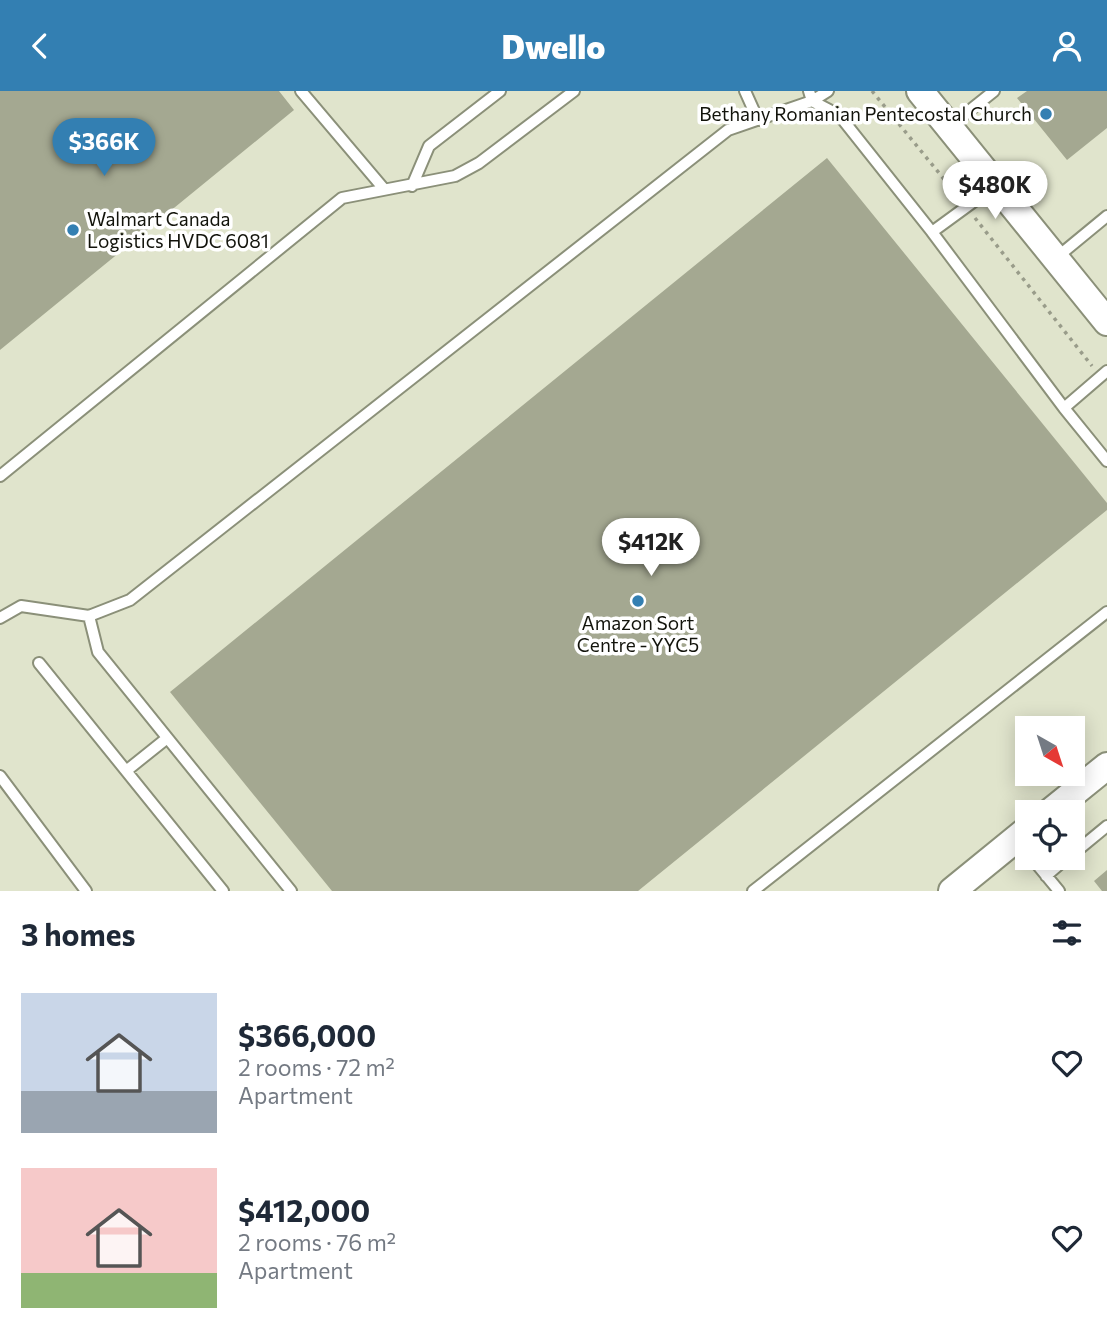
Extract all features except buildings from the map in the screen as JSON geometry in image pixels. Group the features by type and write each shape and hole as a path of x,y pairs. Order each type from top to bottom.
{"street":[{"path":"920,91 1107,322"},
{"path":"1065,800 1107,766"},
{"path":"952,891 1015,851"}],"lane":[{"path":"301,91 384,189"},
{"path":"412,185 429,146 500,91"},
{"path":"0,476 342,198 455,176 479,163 574,91"},
{"path":"745,91 758,120"},
{"path":"0,618 21,606 89,616 130,600 728,130 828,91"},
{"path":"950,127 994,91"},
{"path":"811,96 843,120 1107,461"},
{"path":"932,232 996,185"},
{"path":"1056,258 1107,216"},
{"path":"1064,408 1101,371"},
{"path":"753,891 1107,612"},
{"path":"89,616 98,652 291,891"},
{"path":"39,663 223,891"},
{"path":"126,771 166,739"},
{"path":"0,776 86,891"},
{"path":"1085,844 1107,826"},
{"path":"1042,870 1059,891"},
{"path":"1046,876 1053,870"}],"path":[{"path":"872,91 958,197"},
{"path":"970,212 1101,371"}],"place":[{"name":"Bethany Romanian Pentecostal Church","path":"1046,114"},
{"name":"Walmart Canada Logistics HVDC 6081","path":"73,230"},
{"name":"Amazon Sort Centre - YYC5","path":"638,601"}]}
